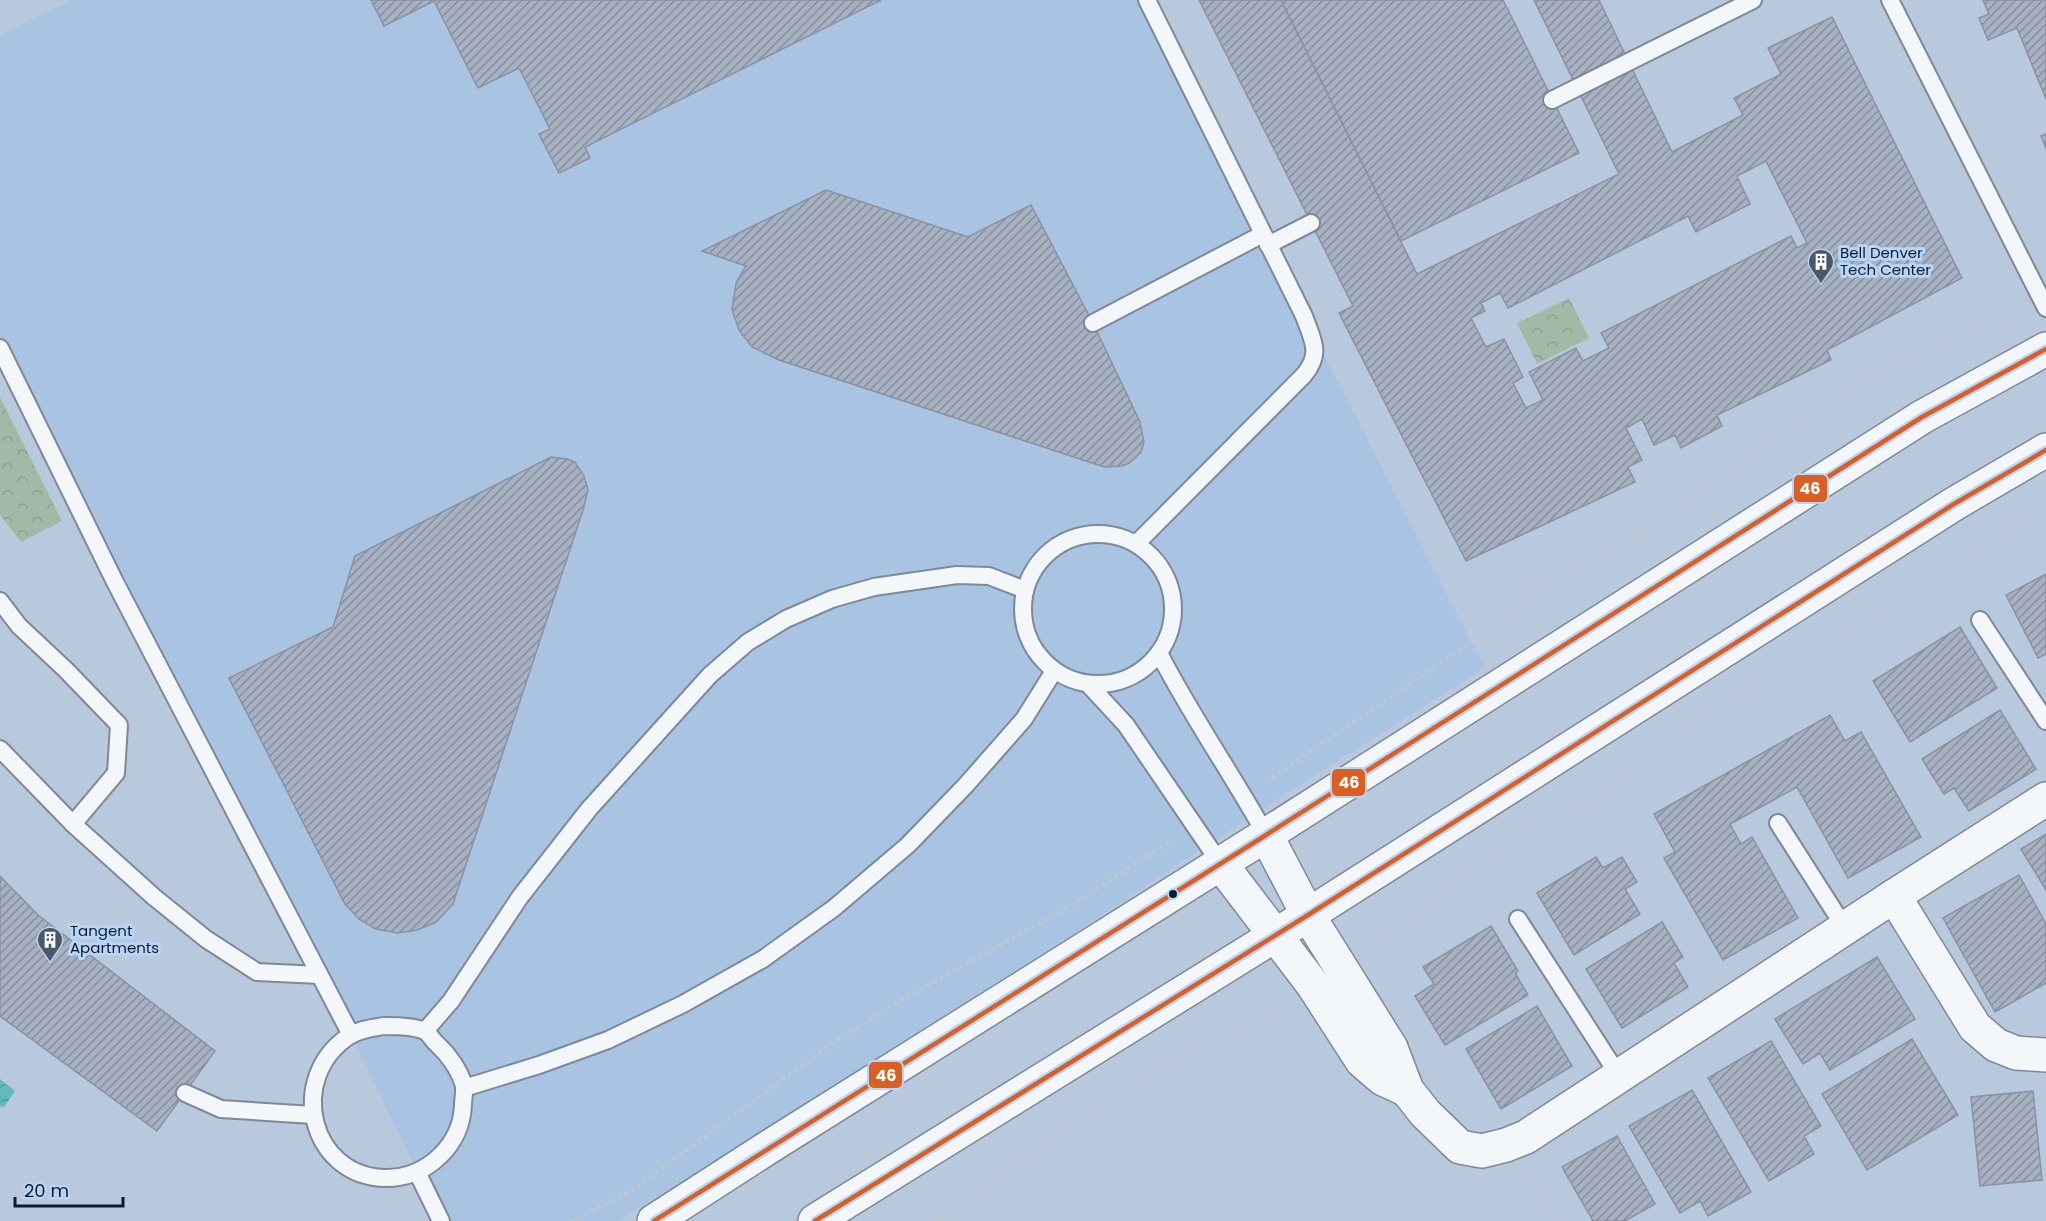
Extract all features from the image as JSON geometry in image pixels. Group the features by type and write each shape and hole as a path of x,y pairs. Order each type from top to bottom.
{"main road":[{"path":"654,1221 772,1144 1266,835 1922,417 2046,349"},
{"path":"816,1221 1308,915 1953,504 2046,450"},
{"path":"1266,835 1308,915 1391,1048 1407,1090 1425,1113 1460,1147 1482,1151 1506,1146 1526,1137 1894,896 2046,800"},
{"path":"1220,863 1313,985 1362,1061 1383,1079 1407,1090"},
{"path":"1894,896 1975,1027 1996,1045 2016,1053 2046,1055"}],"lane":[{"path":"1137,543 1304,375 1314,360 1314,342 1304,316 1147,0"},
{"path":"1552,100 1753,0"},
{"path":"1890,0 2046,308"},
{"path":"1093,322 1265,239 1311,222"},
{"path":"0,348 115,582 351,1035"},
{"path":"1107,534 1137,543 1164,571 1171,587 1174,613 1169,635 1160,655 1134,676 1109,685 1089,685 1053,671 1033,649 1023,625 1025,590 1037,564 1051,550 1074,537 1107,534"},
{"path":"425,1031 451,1000 520,897 589,809 710,675 748,642 786,619 832,599 874,587 957,575 989,576 1025,590"},
{"path":"0,601 19,627 66,670 119,725 116,773 73,824"},
{"path":"1980,620 2046,721"},
{"path":"1160,655 1266,835"},
{"path":"464,1088 539,1065 608,1040 683,1004 763,959 834,908 908,845 966,785 1023,718 1053,671"},
{"path":"1089,685 1126,725 1220,863"},
{"path":"0,749 73,824 154,897 197,932 257,972 320,975"},
{"path":"1778,824 1845,928"},
{"path":"1518,919 1619,1076"},
{"path":"384,1026 425,1031 451,1060 464,1088 463,1111 457,1134 449,1148 417,1172 389,1178 375,1177 348,1167 331,1153 317,1131 313,1115 314,1082 324,1059 351,1035 364,1029 384,1026"},
{"path":"185,1093 221,1109 313,1115"},
{"path":"417,1172 441,1221"}],"path":[{"path":"1245,797 1482,636 1534,591 1556,576 1644,534 1776,435 1861,381 1903,357 1958,334 1980,328 2007,325 2046,308"},
{"path":"1341,968 1411,920 1476,862 1519,837 1580,815 1612,792 1671,736 1747,687 1804,661 1865,621 1916,596 1985,546 2046,506"},
{"path":"571,1221 631,1191 824,1050 888,1008 1060,912 1195,827"},
{"path":"936,1221 1109,1099 1169,1062 1207,1042 1271,1017 1313,985"},
{"path":"1506,1146 1560,1221"}],"shaded area":[{"path":"71,0 1147,0 1304,316 1485,668 1284,795 1079,930 617,1221 441,1221 351,1035 0,348 0,35"}],"green space":[{"path":"1569,298 1589,338 1537,364 1517,323"},
{"path":"0,397 62,521 21,542 0,515"}],"water":[{"path":"0,1079 15,1091 4,1107 0,1106"}],"building":[{"path":"371,0 881,0 585,147 590,158 559,173 539,134 550,129 519,68 478,88 434,1 384,26"},
{"name":"Bell Denver Tech Center","path":"1199,0 1281,0 1417,274 1619,174 1534,0 1599,0 1672,152 1743,115 1734,98 1781,74 1768,48 1832,17 1962,278 1827,350 1831,360 1717,415 1722,426 1681,448 1675,435 1654,445 1642,419 1626,428 1642,460 1628,467 1635,482 1466,561 1339,313 1353,306","holes":["1766,161 1807,243 1797,248 1791,236 1601,333 1609,348 1583,361 1576,348 1529,372 1543,400 1526,408 1513,383 1523,377 1504,339 1486,347 1471,318 1485,311 1481,303 1500,293 1508,308 1688,216 1696,232 1750,204 1737,176"]},
{"path":"1281,0 1503,0 1579,153 1401,241"},
{"path":"1983,0 2046,0 2046,99 2017,28 1988,40 1979,18 1989,14"},
{"path":"2046,134 2046,149 2041,136"},
{"path":"826,190 968,237 1031,205 1093,323 1140,422 1144,442 1141,452 1122,466 1104,467 779,360 752,347 739,330 732,310 736,283 746,266 702,251"},
{"path":"551,457 575,462 584,476 588,490 453,904 436,922 417,930 398,933 376,929 359,919 345,904 229,678 333,627 355,556"},
{"path":"2046,574 2046,654 2038,658 2006,595"},
{"path":"1960,627 1997,688 1910,742 1873,681"},
{"path":"2000,710 2036,769 1969,811 1954,788 1944,794 1922,759"},
{"path":"1830,715 1845,741 1861,732 1921,837 1848,878 1797,787 1730,824 1741,844 1752,837 1798,918 1723,960 1664,858 1675,852 1654,814"},
{"path":"2046,834 2046,890 2021,849"},
{"path":"1596,857 1603,868 1622,857 1637,882 1625,889 1640,914 1574,955 1537,893"},
{"path":"2019,875 2046,924 2046,983 1995,1012 1943,918"},
{"name":"Tangent Apartments","path":"0,876 38,915 215,1051 157,1131 0,1016"},
{"path":"1662,922 1683,957 1674,963 1688,987 1622,1028 1586,969"},
{"path":"1491,926 1518,971 1515,973 1528,995 1445,1045 1415,996 1434,984 1423,967"},
{"path":"1877,957 1915,1019 1830,1070 1820,1053 1803,1064 1775,1019"},
{"path":"1537,1006 1572,1066 1501,1109 1466,1049"},
{"path":"1912,1039 1958,1115 1867,1170 1822,1094"},
{"path":"1771,1041 1821,1126 1804,1136 1814,1154 1769,1181 1708,1078"},
{"path":"1692,1090 1751,1192 1708,1216 1700,1201 1680,1213 1629,1126"},
{"path":"2033,1091 2042,1180 1980,1186 1971,1097"},
{"path":"1617,1136 1655,1204 1625,1221 1593,1221 1562,1167"}],"transit line":[{"name":"46","path":"654,1221 1922,417 2046,349"},
{"name":"46","path":"815,1221 1308,915 1954,504 2046,450"}],"place":[{"name":"Bell Denver Tech Center","path":"1821,285"},
{"name":"Tangent Apartments","path":"50,963"}]}
